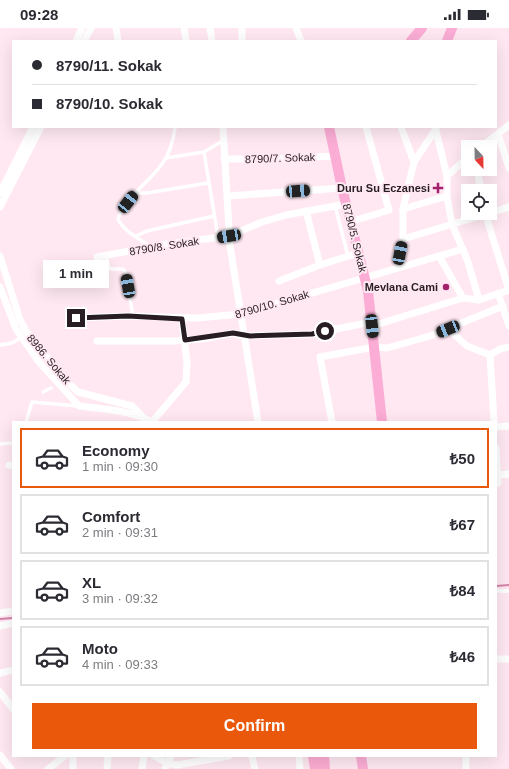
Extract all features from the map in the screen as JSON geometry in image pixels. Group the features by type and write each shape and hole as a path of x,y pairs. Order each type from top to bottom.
{"main road":[{"path":"412,40 422,28"},
{"path":"447,40 452,28"},
{"name":"8790/5. Sokak","path":"329,128 350,222 353,254 368,291 382,421"},
{"path":"361,757 363,769"}],"street":[{"path":"76,40 82,28"},
{"path":"85,40 91,28"},
{"path":"116,28 118,40"},
{"path":"184,28 186,40"},
{"path":"210,28 212,40"},
{"path":"242,28 242,40"},
{"path":"296,28 301,40"},
{"path":"490,140 509,126"},
{"path":"0,193 32,128"},
{"path":"0,207 40,128"},
{"path":"223,128 229,236 258,421"},
{"path":"350,222 390,210 366,128"},
{"path":"401,128 414,162"},
{"path":"397,268 403,239 403,209 414,162 435,128"},
{"path":"435,128 447,176 446,196 452,224 463,249 479,300"},
{"path":"498,134 509,168"},
{"name":"8790/7. Sokak","path":"224,159 276,159 335,156"},
{"path":"447,176 461,163"},
{"path":"227,196 342,188"},
{"path":"403,209 446,196"},
{"name":"8790/8. Sokak","path":"96,257 229,236 262,222 306,211 346,204"},
{"path":"497,210 509,207"},
{"path":"306,211 320,265"},
{"path":"403,239 465,220"},
{"path":"97,341 140,342 185,340 233,333 244,336 312,334 371,324 463,298 479,300 509,290 487,220"},
{"name":"8790/10. Sokak","path":"76,318 133,316 182,319 241,314 463,249"},
{"path":"279,282 320,265 353,254"},
{"name":"8986. Sokak","path":"0,256 25,335 58,385 79,406 110,410 142,420"},
{"path":"439,256 463,298"},
{"name":"8986. Sokak","path":"0,287 16,329 25,335 65,380 78,392 132,406 142,420"},
{"path":"498,293 509,326"},
{"path":"332,421 320,357 374,347 387,348 430,336 503,306"},
{"path":"153,421 186,382 187,362 182,319"},
{"path":"448,329 467,346 490,355"},
{"path":"490,355 500,349 509,347"},
{"path":"490,355 494,421"},
{"path":"51,388 58,385"},
{"path":"497,426 509,426"},
{"path":"497,462 497,484"},
{"path":"498,475 509,474"},
{"path":"0,613 12,612"},
{"path":"0,626 12,623"},
{"path":"497,659 509,659"},
{"path":"0,673 12,670"},
{"path":"0,692 12,708"},
{"path":"0,755 11,769"},
{"path":"52,757 56,762"},
{"path":"48,769 64,757"},
{"path":"73,757 73,769"},
{"path":"107,769 108,757"},
{"path":"142,769 144,757"},
{"path":"155,757 166,766 223,757"},
{"path":"166,766 170,757"},
{"path":"252,757 255,769"},
{"path":"300,757 300,769"},
{"path":"466,757 466,769"}],"lane":[{"path":"152,247 121,225 118,219 121,210 134,193 166,158 173,140 175,128"},
{"path":"166,158 204,152 224,140"},
{"path":"204,152 218,238"},
{"path":"134,193 148,193 208,183"},
{"path":"335,206 353,254"},
{"path":"136,236 147,231 214,216"},
{"path":"106,256 108,266 112,269 122,269 125,271 133,316"},
{"path":"0,345 12,343 25,335"},
{"path":"43,392 51,388"},
{"path":"26,421 32,402 70,407 79,406"},
{"path":"0,444 12,443"},
{"path":"497,591 509,591"}],"shaded area":[{"path":"308,757 329,757 330,769 310,769"}],"waterway":[{"path":"497,586 509,585"},
{"path":"0,619 12,618"}],"place":[{"name":"Duru Su Eczanesi","path":"438,188"},
{"name":"Mevlana Cami","path":"446,287"}],"route":[{"path":"76,318 128,316 182,319 185,340 202,339 233,333 250,336 312,334 325,331"}]}
